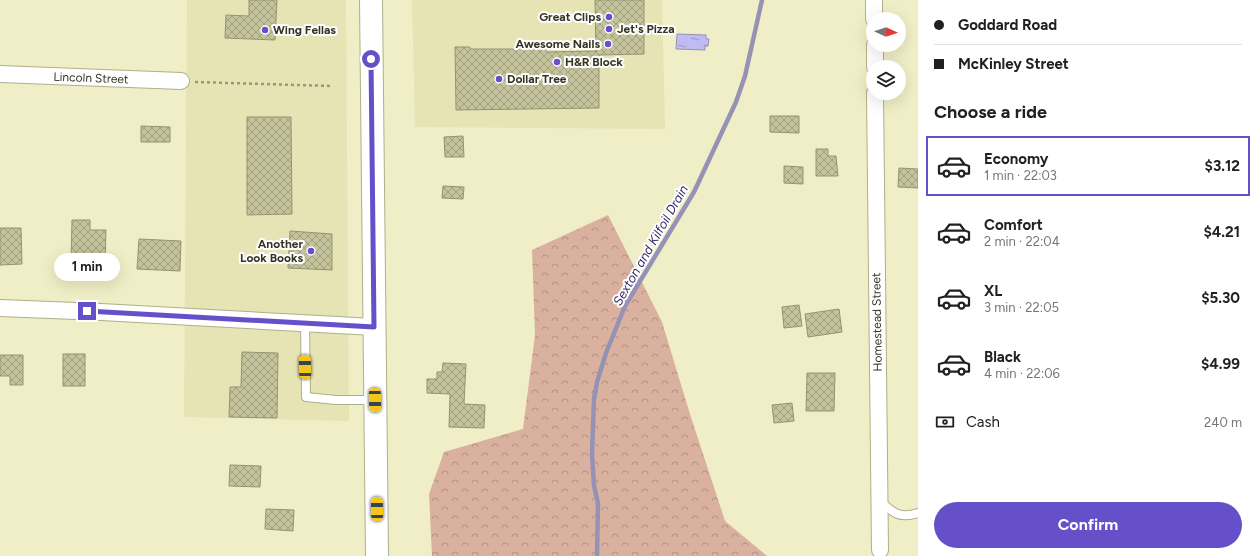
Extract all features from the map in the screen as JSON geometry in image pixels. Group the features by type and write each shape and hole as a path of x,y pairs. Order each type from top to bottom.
{"main road":[{"path":"371,0 377,556"}],"street":[{"path":"874,0 874,12"},
{"name":"Lincoln Street","path":"0,74 182,81"},
{"name":"Homestead Street","path":"875,100 880,550"},
{"path":"0,308 374,327"}],"lane":[{"path":"305,323 306,397 336,400 375,400"},
{"path":"880,500 892,512 908,516 918,514"}],"path":[{"path":"182,81 332,86"}],"shaded area":[{"path":"187,0 346,0 349,421 184,417"},
{"path":"412,0 662,0 665,129 415,127"}],"green space":[{"path":"608,215 662,322 725,521 767,556 432,556 429,494 444,452 523,429 535,335 532,250"}],"water":[{"path":"677,34 706,35 706,39 709,39 708,46 705,46 705,50 676,49"}],"building":[{"path":"249,0 277,0 275,40 225,38 226,15 249,16"},
{"path":"595,0 644,0 644,54 599,55 599,108 456,110 455,47 470,47 470,49 546,49 546,52 596,51"},
{"path":"770,116 799,116 799,133 770,132"},
{"path":"247,117 291,117 292,214 247,215"},
{"path":"141,126 170,127 170,142 141,142"},
{"path":"463,136 464,157 445,157 444,137"},
{"path":"816,149 828,149 828,156 836,156 838,176 816,176"},
{"path":"784,166 803,167 803,184 784,183"},
{"path":"899,168 918,169 918,188 898,187"},
{"path":"443,186 464,187 463,199 442,198"},
{"path":"72,220 90,220 90,230 106,230 105,264 71,263"},
{"path":"0,228 21,228 22,264 0,265"},
{"name":"Another Look Books","path":"290,231 332,234 332,270 288,268"},
{"path":"139,239 181,241 180,271 137,269"},
{"path":"799,305 802,326 784,328 782,307"},
{"path":"839,309 842,332 808,337 805,314"},
{"path":"242,352 278,353 277,418 229,417 230,387 241,387"},
{"path":"63,354 85,354 85,386 63,386"},
{"path":"0,355 23,355 23,385 10,385 10,376 0,376"},
{"path":"443,363 466,364 464,404 485,405 484,428 449,427 450,394 427,393 427,379 437,379 437,372 442,372"},
{"path":"807,373 835,373 834,411 806,411"},
{"path":"792,403 794,421 774,423 772,405"},
{"path":"230,465 261,466 260,487 229,486"},
{"path":"266,509 294,510 293,531 265,529"}],"waterway":[{"name":"Sexton and Kilfoil Drain","path":"597,556 598,504 594,485 592,454 594,399 597,382 606,353 625,306 694,192 736,102 745,76 762,0"}],"place":[{"name":"Great Clips","path":"609,17"},
{"name":"Jet's Pizza","path":"609,29"},
{"name":"Wing Fellas","path":"265,30"},
{"name":"Awesome Nails","path":"608,44"},
{"name":"H&R Block","path":"557,62"},
{"name":"Dollar Tree","path":"499,79"},
{"name":"Another Look Books","path":"311,251"}],"route":[{"path":"87,311 374,327 371,59"}]}
